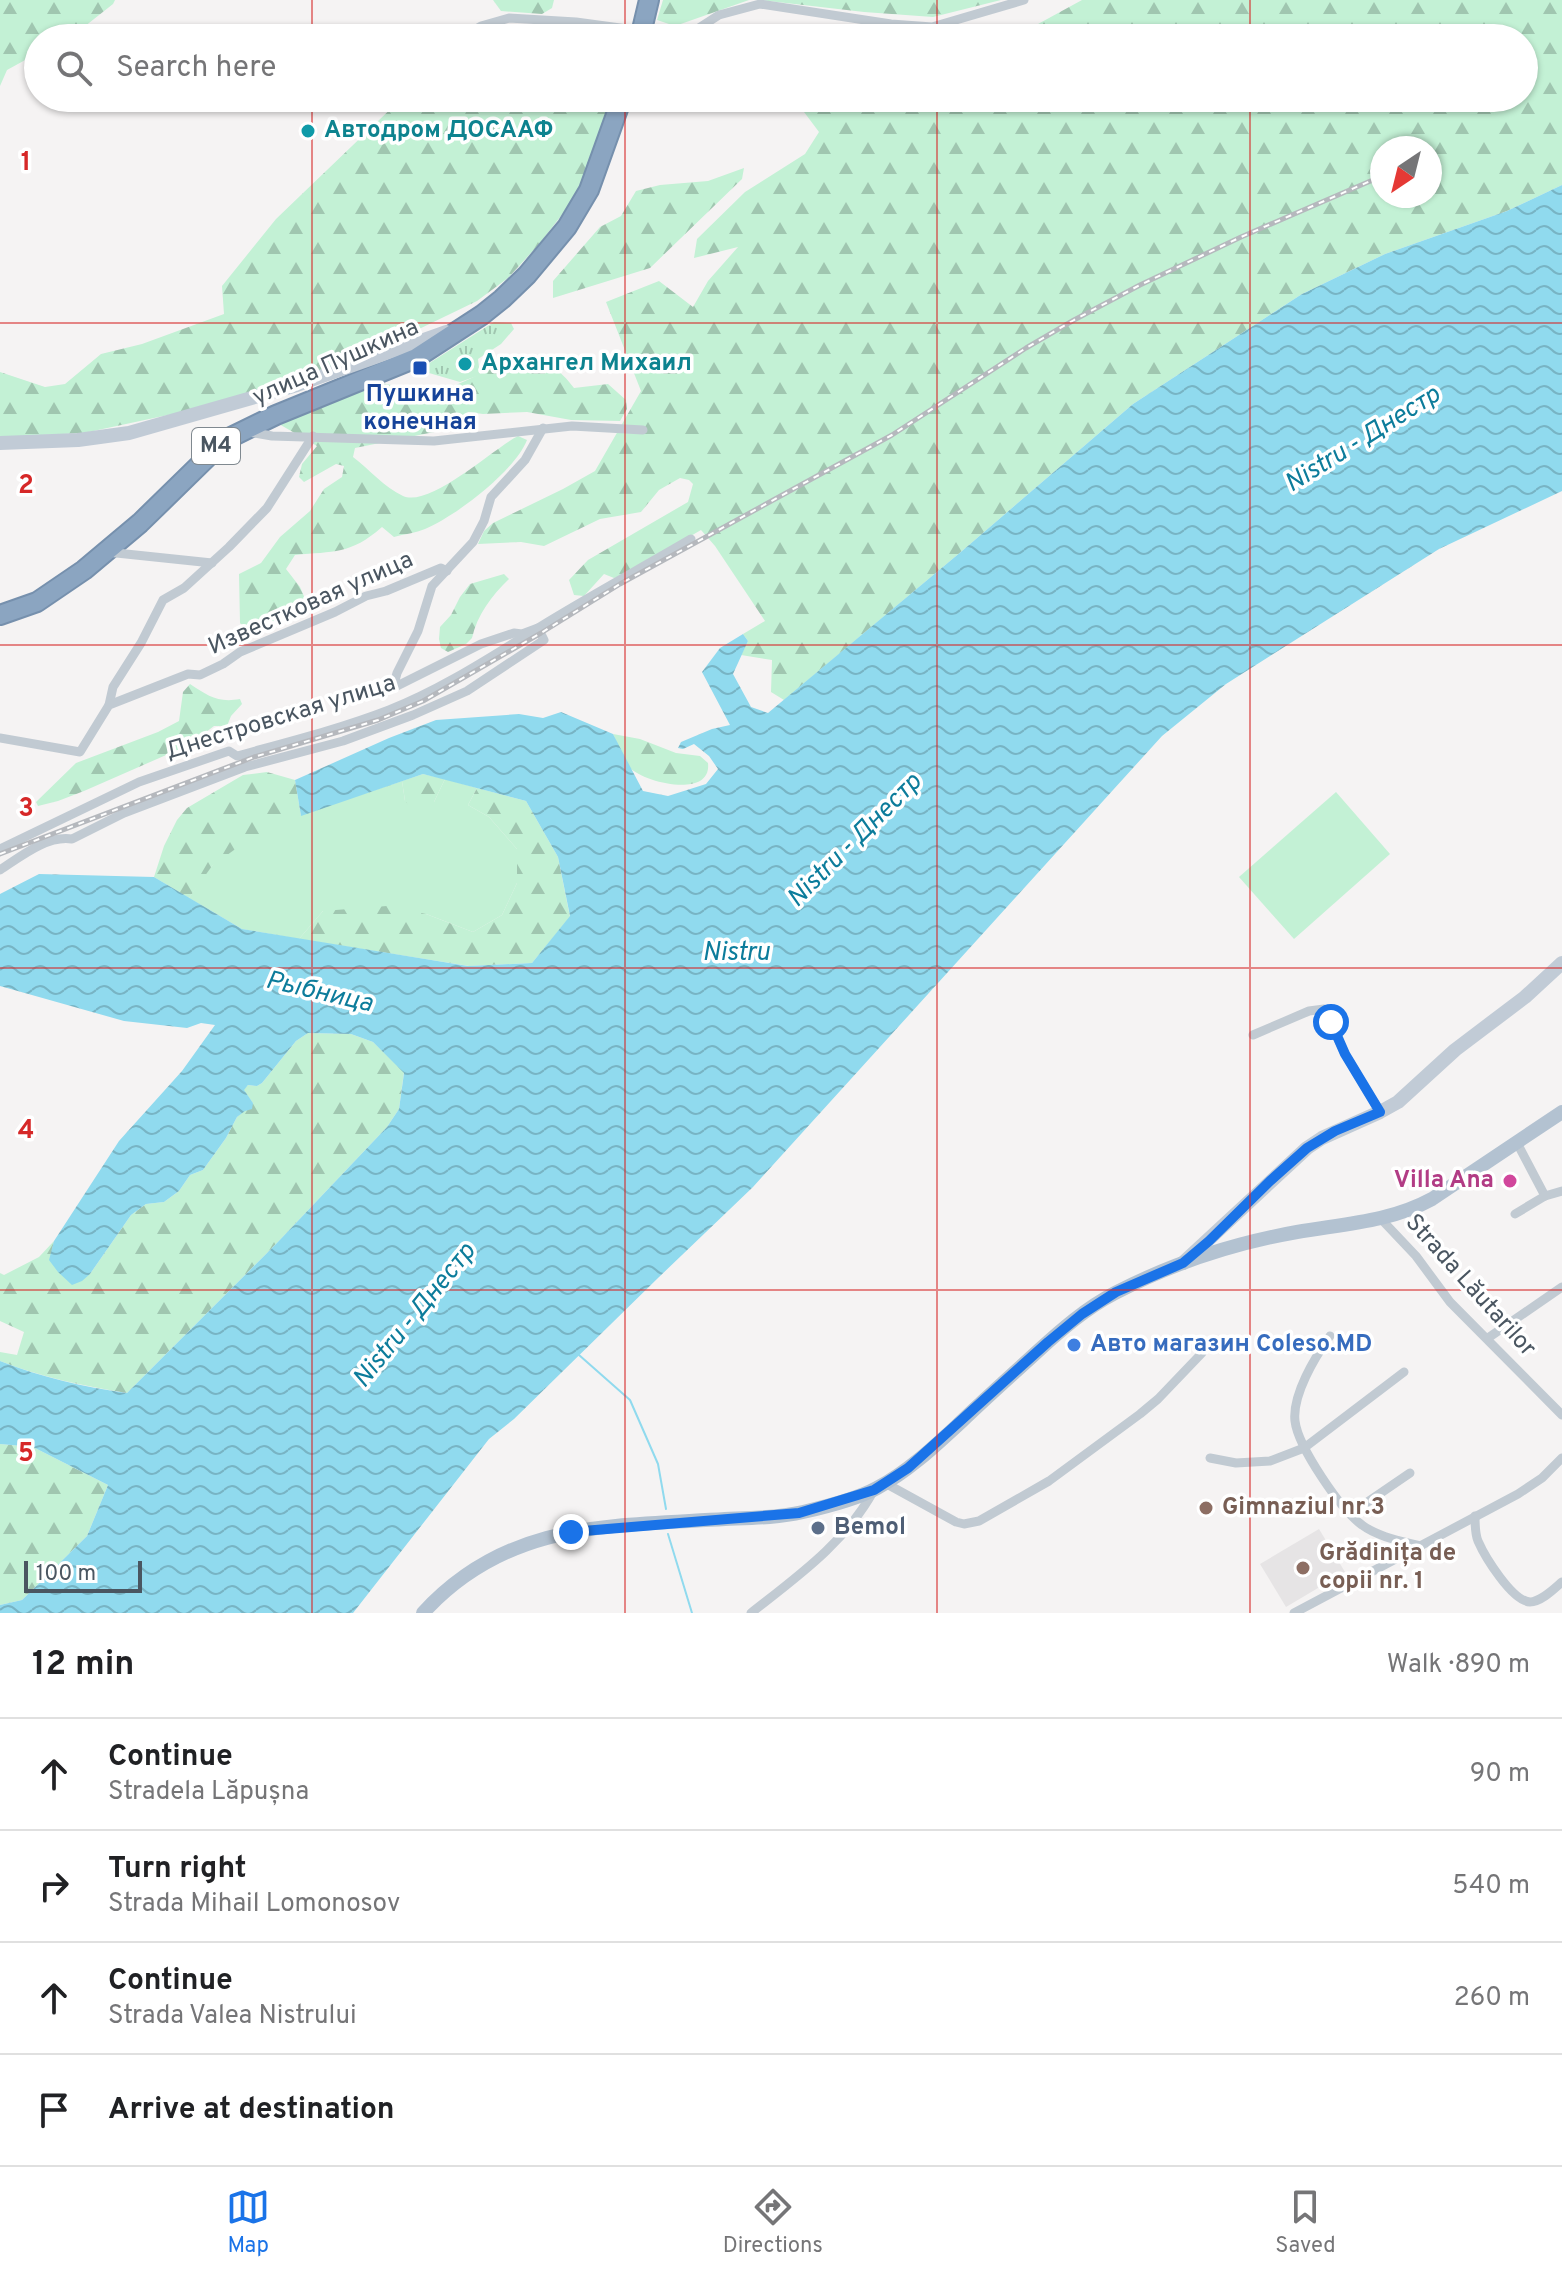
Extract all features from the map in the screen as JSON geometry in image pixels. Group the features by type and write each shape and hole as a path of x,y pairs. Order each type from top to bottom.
{"highway":[{"path":"643,24 649,0"},
{"name":"M4","path":"465,326 502,299 527,275 567,227 589,190 617,112"},
{"name":"улица Пушкина","path":"0,615 37,602 107,552 164,500 216,446 241,430 401,365 465,326"}],"main road":[{"path":"0,443 78,440 129,433 297,385 465,326"},
{"path":"1183,1263 1307,1148 1335,1131 1398,1102 1455,1050 1525,997 1562,963"},
{"path":"423,1613 449,1587 478,1566 508,1550 552,1535 799,1513 879,1487 932,1448 1082,1314 1116,1292 1183,1263 1269,1237 1381,1219 1411,1210 1562,1112"}],"street":[{"path":"942,24 1024,0"},
{"path":"705,24 719,15 760,4 891,24"},
{"path":"488,24 509,18 589,24"},
{"path":"241,430 272,436 434,441 572,426 643,430"},
{"name":"Известковая улица","path":"538,628 481,644 393,688 418,631 432,586 473,542 484,521 491,497 525,460 543,428"},
{"path":"0,738 80,752 109,705 113,687 163,600 184,588 267,508 313,436"},
{"name":"Днестровская улица","path":"0,849 139,782 229,751 237,756 389,710 474,668 691,539"},
{"path":"107,552 212,563"},
{"name":"Известковая улица","path":"109,705 188,674 200,675 240,652 366,596 441,568 447,571"},
{"path":"0,870 33,849 63,837 72,839 124,813 245,767 343,741 467,691 544,640 538,628"},
{"path":"1253,1035 1309,1011 1324,1009 1345,1054 1380,1112"},
{"path":"1516,1141 1545,1196"},
{"path":"1515,1214 1545,1196 1562,1191"},
{"name":"Strada Lăutarilor","path":"1381,1219 1416,1256 1450,1302 1562,1415"},
{"path":"1488,1338 1562,1287"},
{"path":"1330,1336 1309,1370 1298,1397 1295,1420 1304,1448 1333,1494 1364,1527 1421,1546"},
{"path":"751,1613 816,1563 858,1517 879,1487 956,1522 979,1521 1049,1481 1140,1414 1202,1353"},
{"path":"1210,1458 1236,1463 1270,1461 1304,1448 1404,1372"},
{"path":"1294,1613 1518,1494 1542,1478 1562,1458"},
{"path":"1350,1514 1410,1473"},
{"path":"1475,1516 1477,1540 1499,1576 1516,1594 1529,1602 1538,1600 1562,1582"},
{"path":"1529,1602 1529,1613"}],"shaded area":[{"name":"Grădinița de copii nr. 1","path":"1319,1529 1345,1572 1286,1607 1260,1564"}],"green space":[{"path":"0,0 115,0 88,24 24,24 24,61 7,70 0,86"},
{"path":"493,0 554,0 552,8 542,14 501,11"},
{"path":"663,0 749,0 681,24 657,20"},
{"path":"759,0 1001,0 933,17"},
{"path":"1082,0 1562,0 1562,185 1507,211 1385,254 1302,294 1133,404 784,700 771,692 772,660 741,655 748,641 743,634 765,621 701,530 622,576 614,578 604,574 584,596 574,595 569,580 588,560 688,502 693,484 689,480 680,478 659,490 641,512 600,519 544,546 521,542 478,544 484,531 493,523 595,471 641,391 606,302 659,281 693,307 708,281 738,247 694,258 697,239 745,192 805,154 819,132 804,112 1538,112 1538,24 1038,24"},
{"path":"387,112 610,112 604,135 574,199 508,278 477,301 417,330 377,355 182,412 84,433 0,437 0,372 45,387 65,384 101,354 142,344 224,314 222,286 276,219"},
{"path":"744,168 742,179 650,268 553,298 553,281 600,227 621,216 636,191 660,185 708,181"},
{"path":"494,322 511,323 514,329 501,344 478,359 480,375 460,382 429,373 428,364"},
{"path":"520,356 536,358 550,365 574,388 608,384 626,400 627,409 620,421 571,420 527,412 468,412 449,429 355,448 353,457 383,483 403,496 415,497 462,475 518,436 527,440 498,478 438,523 394,537 382,527 351,547 295,555 286,569 300,587 309,608 267,631 248,632 240,623 239,574 261,563 280,537 310,511 324,489 342,477 344,466 336,464 304,482 299,477 302,464 317,446 279,424 285,418 373,382 436,391"},
{"path":"504,574 509,579 486,606 472,638 448,652 441,648 440,627 470,584"},
{"path":"190,684 214,698 240,699 242,704 227,726 214,726 189,745 84,791 38,806 36,802 76,763 179,721 183,692"},
{"path":"613,734 640,739 676,753 700,756 708,763 706,774 700,781 689,784 676,785 649,779 627,765"},
{"path":"267,772 295,780 301,816 245,842 212,866 189,898 154,877 164,846 187,808 243,775"},
{"path":"423,774 445,779 434,802 415,812 405,801 402,781"},
{"path":"445,779 477,788 468,805 489,817 517,849 517,883 502,915 473,932 426,914 323,911 299,939 242,929 189,898 208,871 227,853 273,827 402,781 405,801 434,802"},
{"path":"477,788 526,801 558,857 570,917 532,963 469,966 299,939 323,911 387,906 426,914 473,932 502,915 517,883 517,849 489,817 468,805"},
{"path":"1336,792 1390,854 1294,939 1239,877"},
{"path":"308,1033 351,1034 373,1042 404,1072 399,1109 387,1127 127,1393 62,1380 0,1361 0,1352 17,1355 24,1332 0,1321 0,1273 4,1275 39,1257 54,1241 50,1260 90,1274 131,1215 146,1204 164,1202 179,1191 190,1175 203,1170 237,1117 253,1103 243,1090 248,1085 262,1083 296,1041"},
{"path":"0,1444 33,1447 108,1485 87,1536 22,1600 0,1605"}],"water":[{"name":"Nistru","path":"1562,185 1562,491 1439,549 1226,684 1162,736 753,1187 514,1419 489,1439 353,1613 0,1613 0,1605 22,1600 87,1536 108,1485 33,1447 0,1444 0,1361 62,1381 127,1393 387,1127 399,1109 404,1073 373,1042 351,1034 308,1033 296,1041 262,1083 248,1085 244,1090 253,1103 252,1109 237,1117 203,1170 190,1175 179,1191 164,1202 146,1204 131,1215 90,1274 72,1285 49,1260 54,1241 119,1141 182,1071 215,1025 201,1023 187,1028 124,1021 0,986 0,894 39,874 154,877 242,929 468,966 532,963 570,916 558,857 526,801 423,774 301,816 295,780 436,720 519,714 543,718 561,712 613,734 643,791 668,796 706,784 718,769 709,756 694,744 678,748 681,742 730,725 702,672 720,648 743,634 748,641 733,674 751,707 768,713 1133,404 1302,294 1385,254 1507,211"}],"waterway":[{"path":"579,1355 630,1400 658,1464 666,1509"},
{"path":"668,1534 692,1613"}],"railway":[{"path":"0,854 254,757 378,720 423,701 620,584 892,435 1074,320 1241,237 1370,181"}],"place":[{"name":"Автодром ДОСААФ","path":"308,131"},
{"name":"Архангел Михаил","path":"465,364"},
{"name":"Пушкина конечная","path":"420,368"},
{"name":"Villa Ana","path":"1510,1181"},
{"name":"Авто магазин Coleso.MD","path":"1074,1345"},
{"name":"Gimnaziul nr.3","path":"1206,1508"},
{"name":"Bemol","path":"818,1528"},
{"name":"Grădinița de copii nr. 1","path":"1303,1568"}],"route":[{"path":"571,1532 799,1513 874,1490 897,1476 1082,1314 1116,1292 1183,1263 1307,1148 1335,1131 1380,1112 1345,1054 1331,1022"}],"water label":[{"name":"Nistru - Днестр","path":"1363,440"},
{"name":"Nistru - Днестр","path":"855,841"},
{"name":"Рыбница","path":"319,993"},
{"name":"Nistru - Днестр","path":"415,1316"}]}
